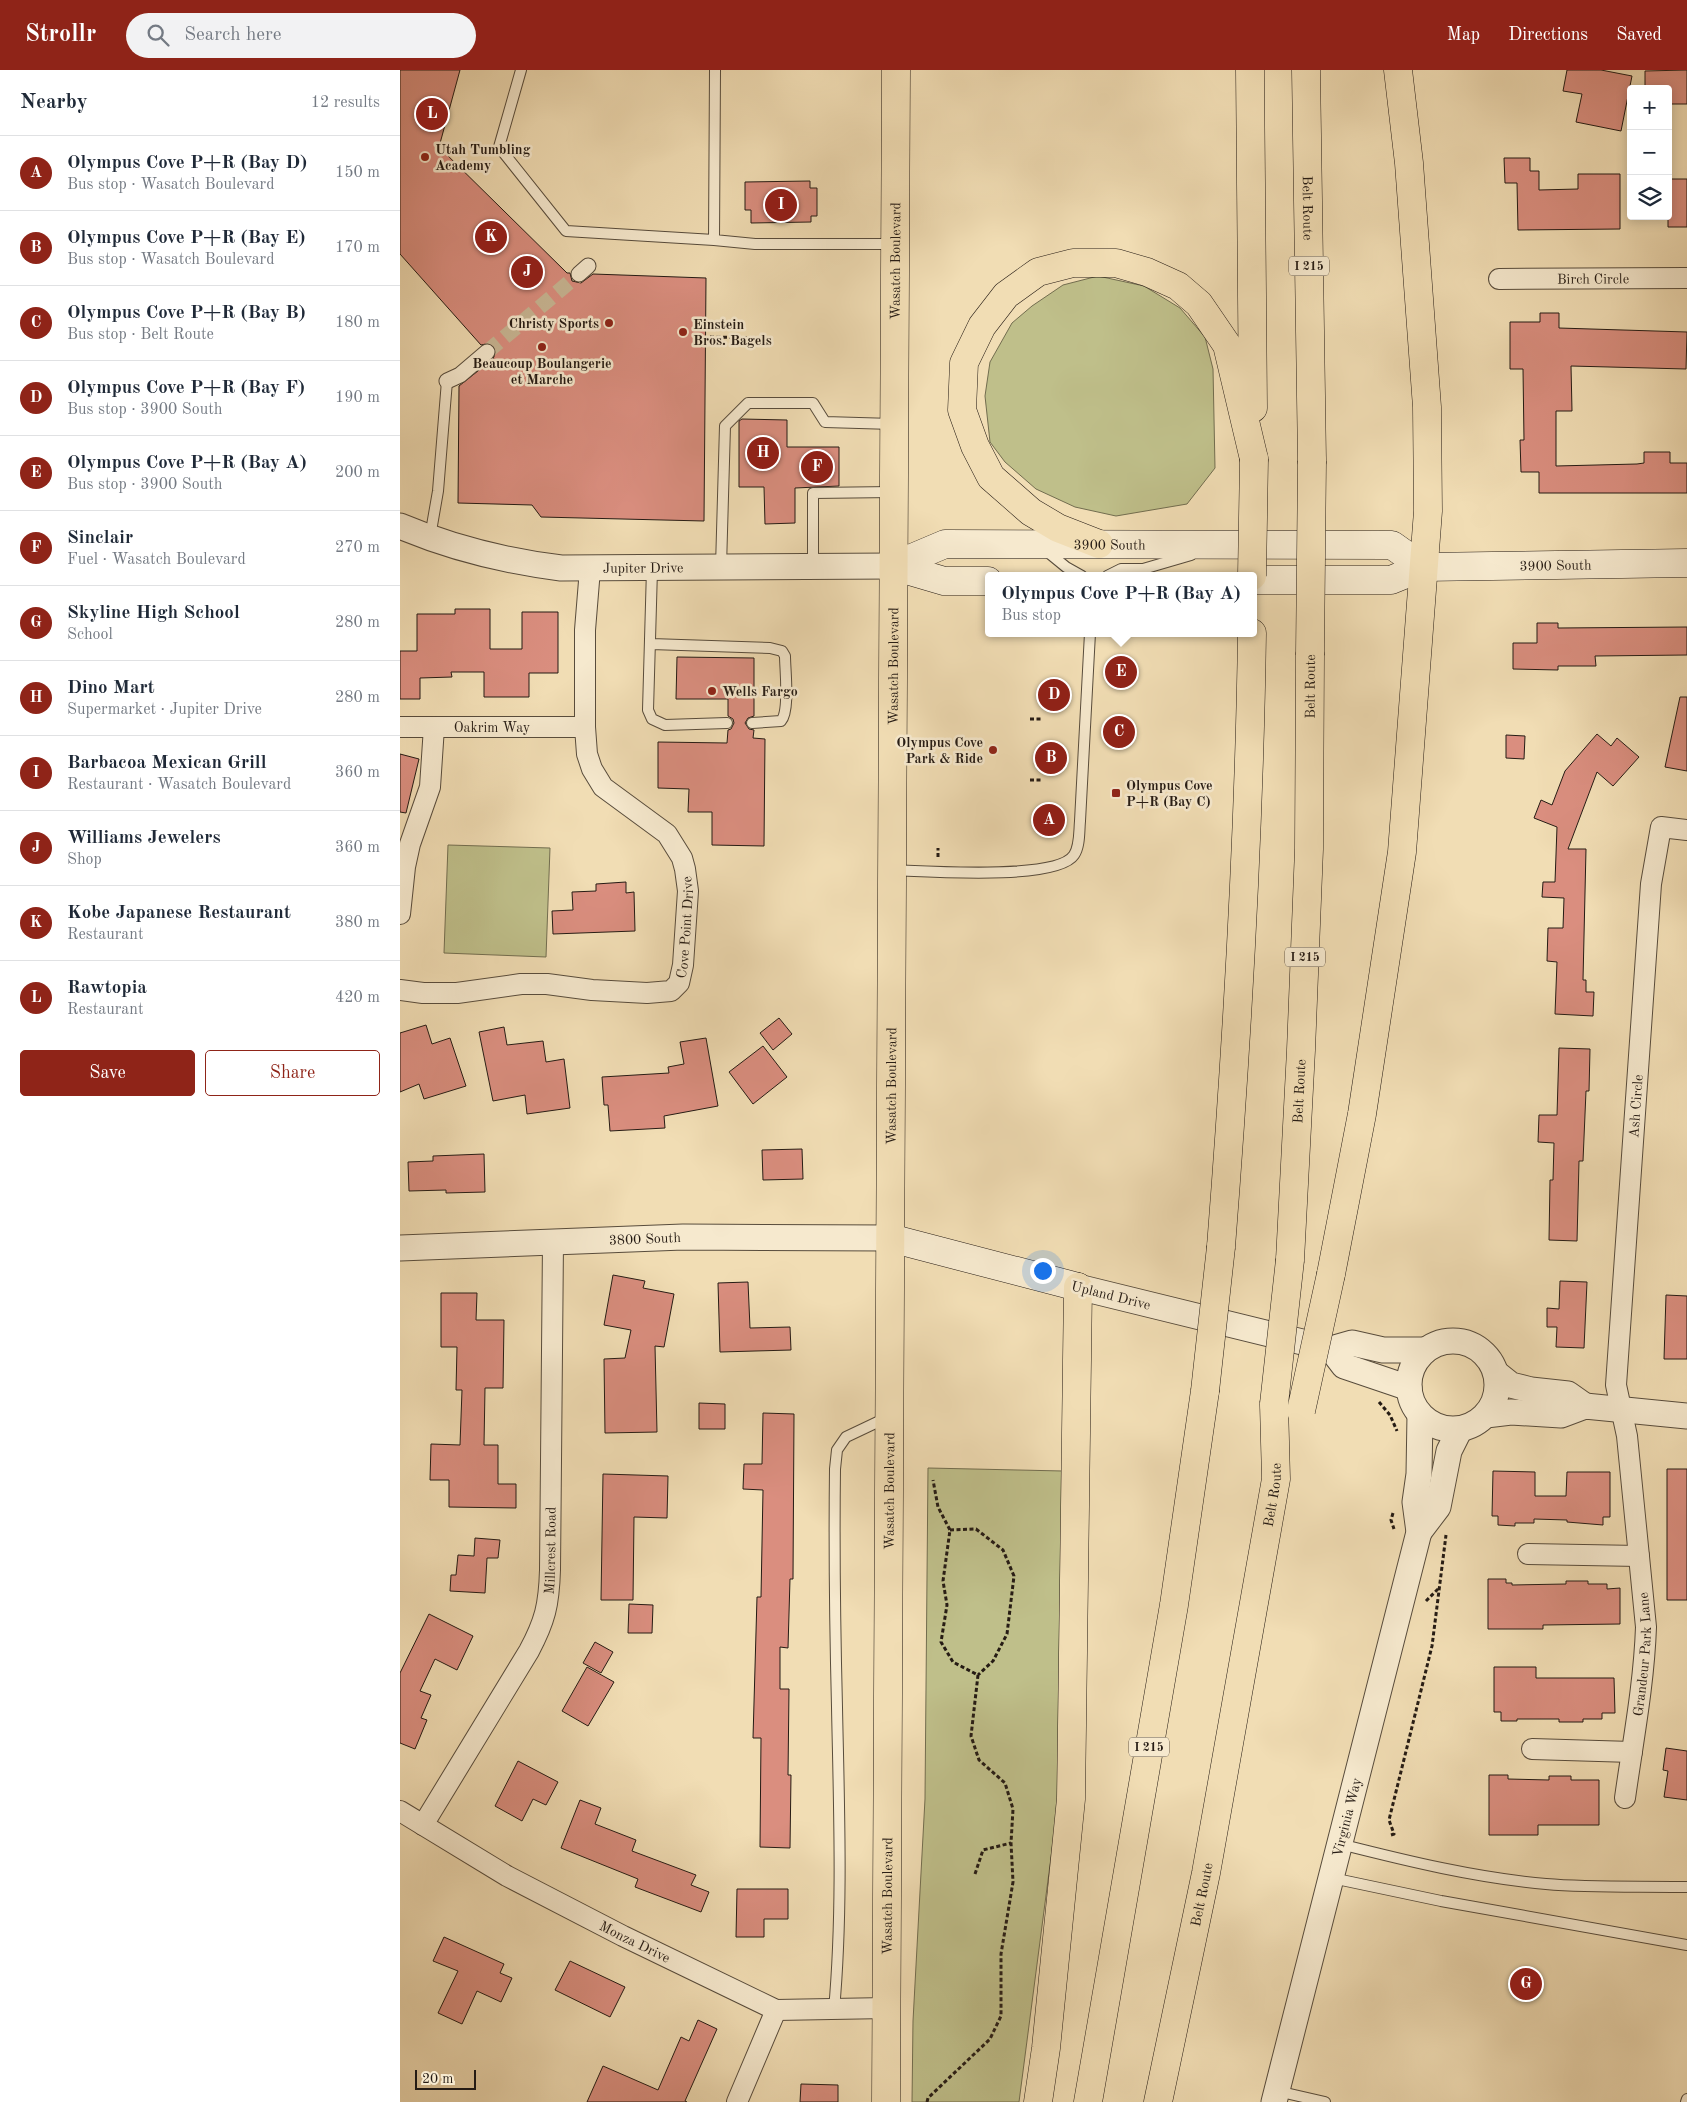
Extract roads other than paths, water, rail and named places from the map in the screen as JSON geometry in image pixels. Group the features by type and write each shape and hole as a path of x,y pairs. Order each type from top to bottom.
{"main road":[{"name":"Wasatch Boulevard","path":"886,2102 892,566 896,70"},
{"path":"1250,70 1254,459 1252,572"},
{"name":"Belt Route","path":"1158,2102 1206,1873 1276,1479 1274,1404 1290,1260 1302,1050 1309,849 1312,461 1306,70"},
{"path":"1276,1479 1301,1411 1331,1274 1362,1114 1402,852 1428,496 1427,407 1408,163 1398,70"},
{"path":"1099,544 1058,528 1031,512 991,477 975,446 962,410 964,363 982,326 1006,295 1038,272 1073,264 1116,264 1147,272 1178,286 1199,304 1227,345 1254,459"},
{"name":"3900 South","path":"892,566 945,544 1226,544 1392,546 1423,567"},
{"name":"3900 South","path":"1257,580 1391,580 1423,567 1687,563"},
{"path":"892,566 944,581 985,582"},
{"name":"I 215","path":"1088,2102 1174,1605 1205,1391 1221,1247 1238,1025 1252,637"},
{"name":"Upland Drive","path":"890,1238 1078,1287"},
{"path":"1038,2102 1046,2048 1071,1799 1078,1287"}],"street":[{"name":"Birch Circle","path":"1499,278 1687,278"},
{"path":"446,381 460,375 487,352"},
{"name":"Jupiter Drive","path":"400,526 458,548 512,561 561,568 652,569 892,566"},
{"name":"Cove Point Drive","path":"400,990 423,993 457,993 521,984 547,984 592,990 647,993 671,991 679,983 683,965 688,891 682,858 667,834 603,787 592,769 588,754 585,727 585,630 590,569"},
{"name":"Oakrim Way","path":"400,727 585,727"},
{"path":"400,914 405,867 410,844 430,787 434,727"},
{"name":"Ash Circle","path":"1621,1411 1616,1385 1651,884 1662,828 1687,830"},
{"name":"3800 South","path":"400,1248 683,1237 890,1238"},
{"name":"Millcrest Road","path":"423,1825 529,1651 544,1622 550,1588 553,1242"},
{"name":"Upland Drive","path":"1078,1287 1332,1349 1352,1343 1383,1350 1426,1350"},
{"path":"1453,1341 1467,1343 1480,1350 1490,1360 1496,1373 1497,1388 1494,1402 1486,1415 1474,1424 1460,1429 1445,1428 1432,1424 1420,1415 1412,1402 1409,1388 1410,1374 1416,1361 1426,1350 1438,1344 1453,1341"},
{"path":"1332,1349 1344,1366 1409,1388"},
{"path":"1496,1373 1511,1385 1531,1390 1568,1394 1585,1406 1687,1416"},
{"path":"1486,1415 1511,1412 1561,1415 1585,1406"},
{"name":"Grandeur Park Lane","path":"1621,1411 1627,1436 1646,1626 1639,1714 1625,1798"},
{"name":"Virginia Way","path":"1276,2096 1419,1532 1415,1502 1419,1474 1420,1415"},
{"name":"Virginia Way","path":"1419,1532 1438,1507 1449,1451 1460,1429"},
{"path":"1528,1554 1639,1556"},
{"path":"1532,1749 1632,1752"},
{"name":"Monza Drive","path":"400,1811 507,1876 623,1936 776,2010 887,2008"},
{"path":"737,2102 776,2010"}],"lane":[{"path":"521,70 499,148 566,231 756,244 894,244"},
{"path":"714,240 715,70"},
{"path":"429,538 438,491 446,381"},
{"path":"721,568 725,426 748,404 812,403 825,422 893,424"},
{"path":"813,567 813,493 894,492"},
{"path":"1038,544 1075,572"},
{"path":"1116,572 1122,569 1143,569 1226,544"},
{"path":"652,569 648,710 652,719 665,725 727,723"},
{"path":"892,870 1028,871 1057,866 1067,862 1074,855 1078,845 1080,821 1090,637"},
{"path":"651,644 782,650 785,656 786,709 784,718 781,721 752,723"},
{"path":"834,2010 838,1965 840,1849 834,1596 835,1469 837,1450 846,1437 890,1417"},
{"path":"1340,1844 1440,1866 1538,1883 1687,1887"},
{"path":"1331,1878 1441,1901 1687,1945"},
{"path":"1276,2096 1325,2102"}],"tunnel":[{"path":"487,352 579,274"}],"place":[{"name":"Rawtopia","path":"432,114"},
{"name":"Utah Tumbling Academy","path":"425,157"},
{"name":"Barbacoa Mexican Grill","path":"781,205"},
{"name":"Kobe Japanese Restaurant","path":"491,237"},
{"name":"Williams Jewelers","path":"527,272"},
{"name":"Christy Sports","path":"609,323"},
{"name":"Einstein Bros. Bagels","path":"683,332"},
{"name":"Beaucoup Boulangerie et Marche","path":"542,347"},
{"name":"Dino Mart","path":"763,453"},
{"name":"Sinclair","path":"817,467"},
{"name":"Olympus Cove P+R (Bay A)","path":"1121,672"},
{"name":"Wells Fargo","path":"712,691"},
{"name":"Olympus Cove P+R (Bay F)","path":"1054,695"},
{"name":"Olympus Cove P+R (Bay B)","path":"1119,732"},
{"name":"Olympus Cove Park & Ride","path":"993,750"},
{"name":"Olympus Cove P+R (Bay E)","path":"1051,758"},
{"name":"Olympus Cove P+R (Bay C)","path":"1116,793"},
{"name":"Olympus Cove P+R (Bay D)","path":"1049,820"},
{"name":"Skyline High School","path":"1526,1984"}]}
